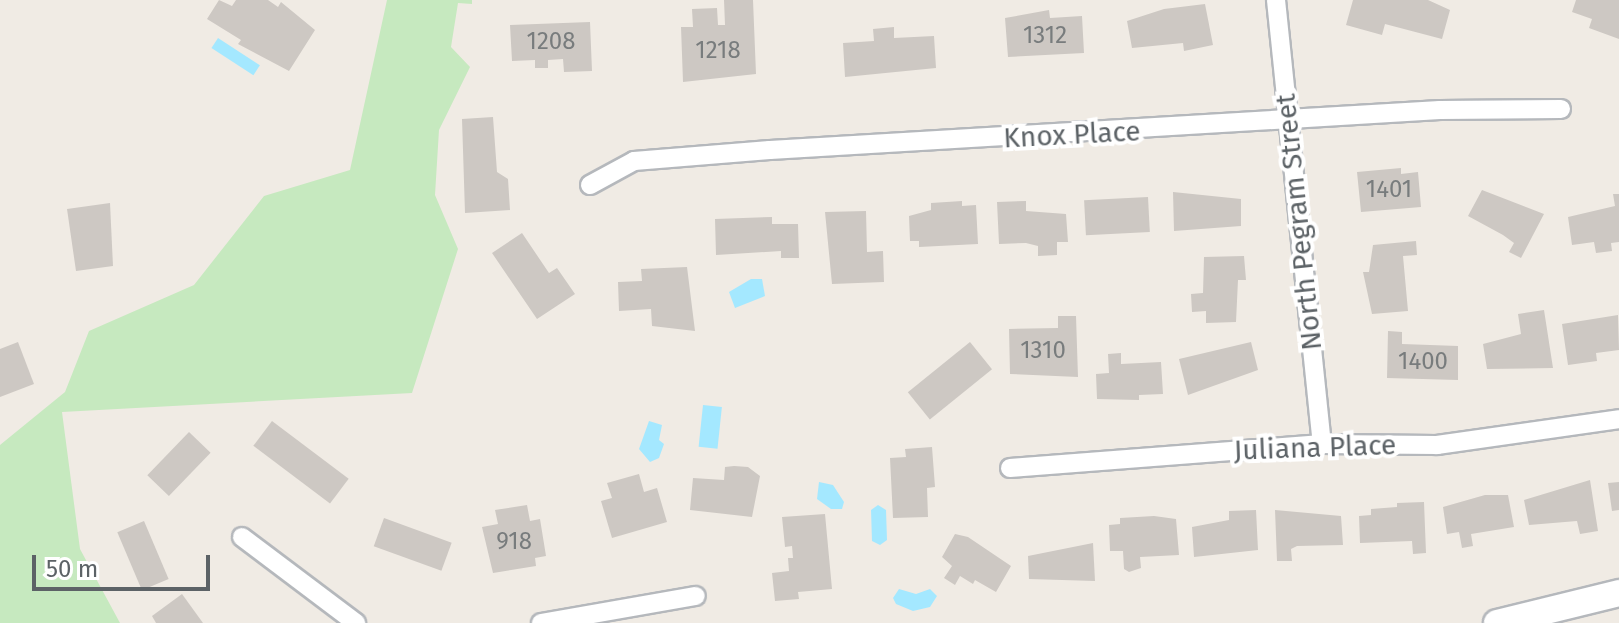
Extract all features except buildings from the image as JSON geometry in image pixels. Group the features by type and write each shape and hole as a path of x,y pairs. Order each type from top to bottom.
{"street":[{"name":"North Pegram Street","path":"1276,0 1322,444"},
{"name":"Knox Place","path":"590,185 634,161 1289,122 1440,110 1561,109"},
{"name":"Juliana Place","path":"1010,468 1322,444 1437,445 1619,419"},
{"path":"242,537 356,623"},
{"path":"1497,623 1619,593"},
{"path":"541,623 696,596"}],"green space":[{"path":"387,0 472,0 472,4 458,3 451,47 470,67 439,130 435,195 458,249 412,393 62,412 80,549 120,623 0,623 0,445 65,392 89,331 194,285 264,196 350,170"}],"water":[{"path":"218,38 260,65 253,75 211,48"},
{"path":"751,279 762,279 765,296 735,308 729,292"},
{"path":"703,405 722,407 718,449 699,447"},
{"path":"649,421 662,425 659,440 664,444 659,458 650,462 639,449"},
{"path":"819,482 833,485 844,502 842,509 831,509 817,499"},
{"path":"878,505 886,510 887,540 880,545 872,541 871,510"},
{"path":"899,589 916,594 930,589 937,596 930,607 913,611 896,604 893,598"}]}
